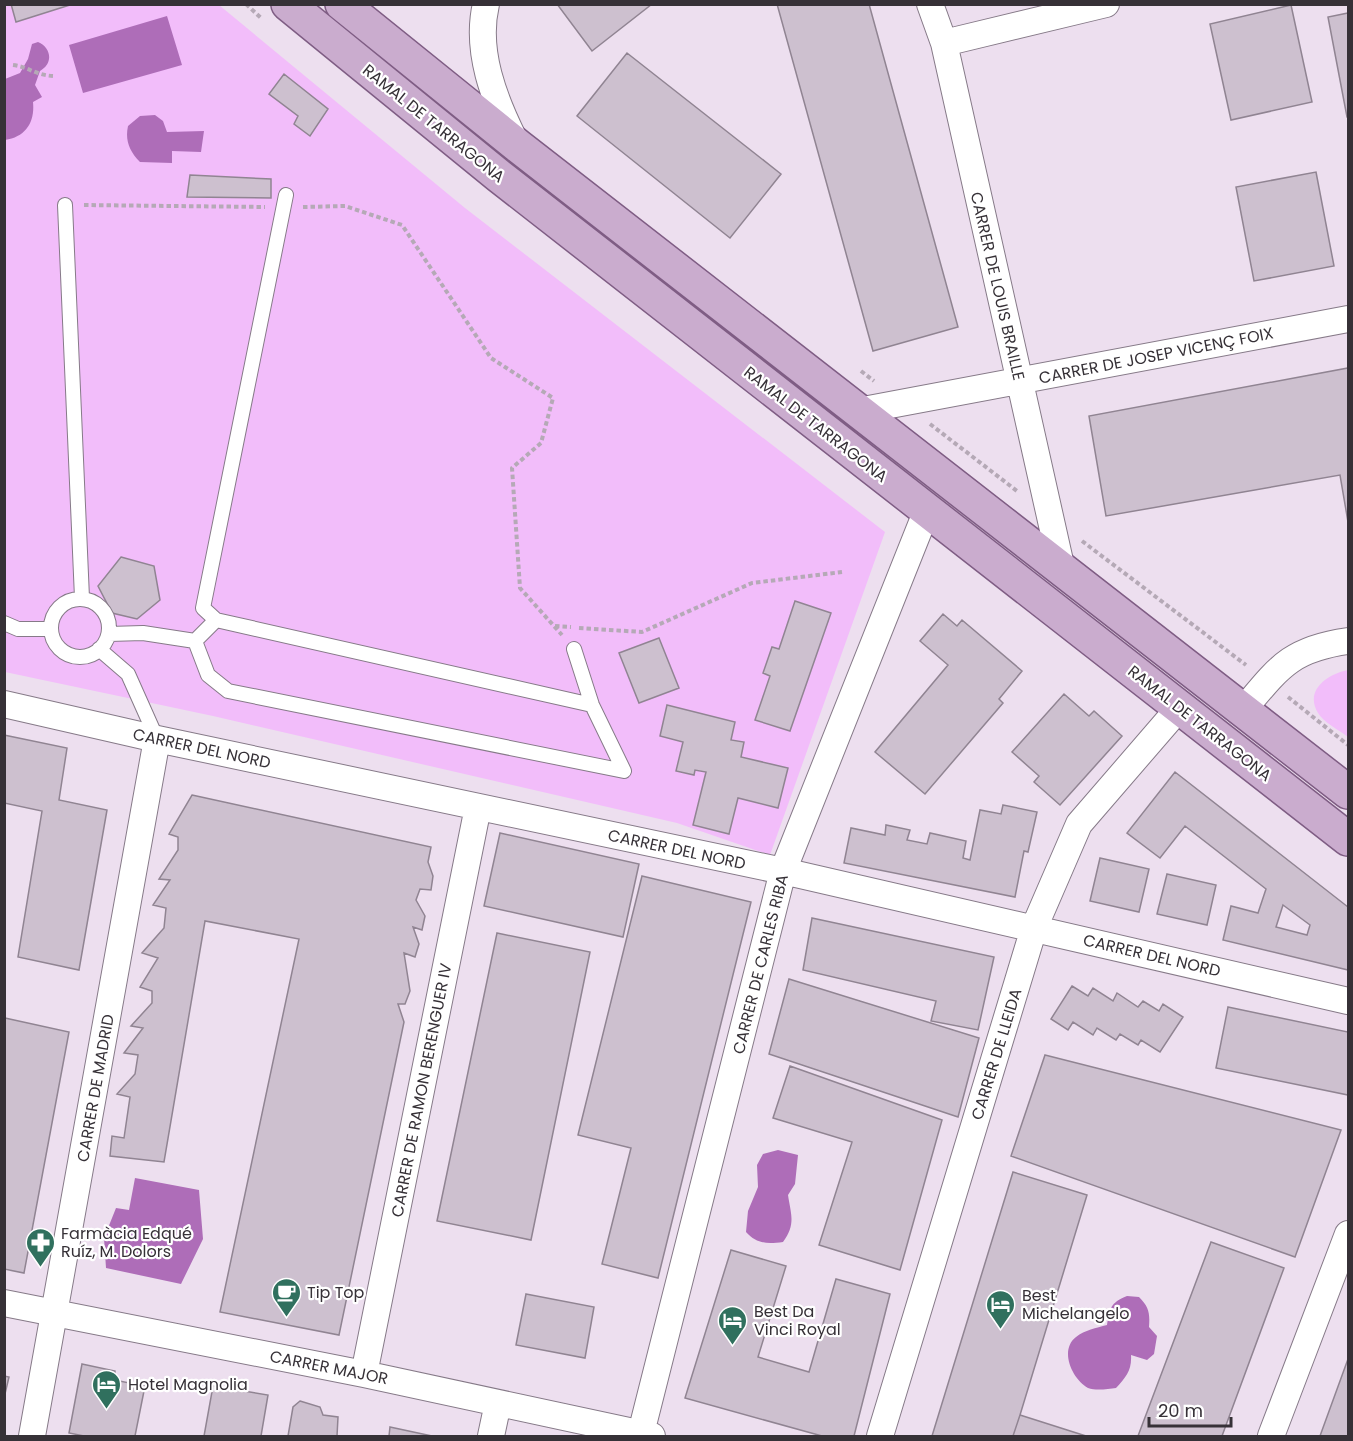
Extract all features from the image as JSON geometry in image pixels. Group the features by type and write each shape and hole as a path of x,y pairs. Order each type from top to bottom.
{"main road":[{"name":"RAMAL DE TARRAGONA","path":"288,4 499,176 1348,839"},
{"name":"RAMAL DE TARRAGONA","path":"342,4 518,146 1348,792"}],"street":[{"path":"486,4 483,43 487,70 501,112 518,146"},
{"name":"CARRER DE LOUIS BRAILLE","path":"930,4 944,43 1062,570"},
{"path":"944,43 1106,4"},
{"name":"CARRER DE JOSEP VICENÇ FOIX","path":"858,411 1348,319"},
{"name":"CARRER DE CARLES RIBA","path":"646,1435 783,871 927,510"},
{"path":"1244,709 1276,670 1289,660 1305,652 1348,641"},
{"name":"CARRER DEL NORD","path":"4,704 158,739 783,871 1348,1001"},
{"name":"CARRER DE LLEIDA","path":"880,1437 1034,928 1079,824 1180,707"},
{"name":"CARRER DE MADRID","path":"32,1437 158,739"},
{"name":"CARRER DE RAMON BERENGUER IV","path":"364,1374 478,807"},
{"path":"1272,1437 1348,1234"},
{"name":"CARRER MAJOR","path":"4,1303 364,1374 646,1435"},
{"path":"491,1437 498,1403"}],"lane":[{"path":"285,201 203,608 216,620 592,705"},
{"path":"65,205 82,598"},
{"path":"82,598 94,602 103,610 108,622 108,634 99,650 90,655 80,656 60,649 51,629 53,618 60,607 70,600 82,598"},
{"path":"195,641 216,620"},
{"path":"4,622 18,628 51,629"},
{"path":"108,634 143,633 195,641"},
{"path":"195,641 208,675 228,691 624,771 592,705 574,649"},
{"path":"99,650 128,674 158,739"}],"path":[{"path":"13,65 22,66 42,75 53,76"},
{"path":"65,205 285,201 345,206 402,225 491,358 554,398 541,443 512,468 520,588 574,649"},
{"path":"554,626 642,632 752,583 842,573"}],"shaded area":[{"path":"5,5 219,5 465,208 885,532 770,855 677,823 213,716 5,672"},
{"path":"167,16 182,65 83,93 69,45"},
{"path":"38,42 46,48 49,56 35,85 42,97 33,102 31,122 24,132 5,140 5,79 20,73 28,59 32,44"},
{"path":"155,115 163,121 167,132 204,131 201,152 172,151 172,163 140,162 129,145 128,126 140,116"},
{"path":"1348,670 1348,737 1320,716 1314,705 1314,697 1320,684 1326,679"},
{"path":"778,1150 798,1155 795,1184 788,1195 791,1224 783,1242 763,1242 754,1239 746,1232 748,1211 758,1187 757,1165 763,1154"},
{"path":"135,1178 199,1190 203,1239 181,1284 106,1268 104,1238 116,1208 129,1210"},
{"path":"1127,1296 1139,1297 1147,1307 1149,1327 1157,1336 1154,1354 1147,1360 1131,1355 1128,1373 1116,1388 1098,1390 1088,1388 1082,1384 1073,1371 1068,1349 1076,1337 1107,1325 1112,1307 1117,1301"}],"building":[{"path":"11,4 73,4 16,22"},
{"path":"557,4 652,4 592,51"},
{"path":"777,4 869,4 958,327 873,351"},
{"path":"1291,5 1312,102 1231,120 1210,24"},
{"path":"1348,13 1348,117 1347,117 1328,17"},
{"path":"627,53 781,174 730,238 577,116"},
{"path":"284,74 328,109 310,136 294,124 298,116 269,94"},
{"path":"1316,172 1334,266 1254,281 1236,187"},
{"path":"190,175 271,179 271,198 187,197"},
{"path":"1348,368 1348,522 1340,475 1106,516 1089,416"},
{"path":"121,557 154,566 160,600 137,619 112,613 98,586"},
{"path":"795,601 831,613 790,731 755,720 770,676 763,673 772,647 779,649"},
{"path":"943,614 957,626 962,620 1022,671 999,699 1003,703 925,794 875,752 948,665 920,641"},
{"path":"659,638 679,688 639,703 619,653"},
{"path":"1064,694 1089,716 1094,711 1122,736 1060,805 1034,782 1039,776 1012,752"},
{"path":"667,705 735,722 731,740 744,742 741,757 788,768 778,808 738,798 729,834 693,825 706,772 695,770 694,775 676,771 683,742 660,736"},
{"path":"4,735 67,748 59,800 107,810 79,970 18,957 42,811 4,803"},
{"path":"1175,772 1348,907 1348,970 1223,940 1231,906 1258,913 1266,889 1185,826 1160,858 1127,833","holes":["1283,905 1310,925 1307,935 1276,927"]},
{"path":"192,795 431,847 428,862 433,876 431,890 420,889 416,900 425,916 422,930 413,927 419,944 415,957 404,953 410,991 405,1004 398,1004 404,1022 339,1335 220,1312 299,939 205,921 164,1162 110,1156 112,1136 124,1138 130,1097 117,1094 135,1074 138,1055 124,1053 143,1028 131,1026 152,1003 152,991 140,987 158,958 142,953 164,928 166,908 153,905 170,880 159,879 178,850 178,837 169,834"},
{"path":"1003,805 1037,812 1028,852 1024,851 1015,897 844,863 851,828 885,835 886,825 910,830 907,840 927,844 930,833 966,841 963,858 970,860 980,810 1001,814"},
{"path":"500,833 639,864 623,937 484,906"},
{"path":"1100,858 1149,869 1139,912 1090,901"},
{"path":"1167,874 1216,885 1207,925 1157,914"},
{"path":"642,876 751,902 658,1278 602,1264 631,1148 578,1135"},
{"path":"812,918 994,957 978,1030 931,1021 936,1001 803,970"},
{"path":"497,933 590,952 531,1240 437,1221"},
{"path":"789,979 979,1038 958,1117 769,1054"},
{"path":"1072,986 1088,996 1093,988 1113,1001 1117,993 1138,1007 1143,1001 1159,1011 1163,1004 1183,1017 1160,1052 1141,1040 1138,1045 1120,1034 1116,1040 1097,1028 1093,1035 1073,1022 1068,1030 1051,1019"},
{"path":"1228,1007 1348,1032 1348,1095 1216,1068"},
{"path":"5,1018 69,1032 24,1273 4,1269"},
{"path":"1045,1055 1341,1130 1295,1257 1011,1156"},
{"path":"790,1066 942,1120 900,1270 819,1245 852,1142 773,1118"},
{"path":"1013,1172 1087,1195 1020,1415 1013,1436 932,1436"},
{"path":"1211,1242 1284,1268 1222,1436 1138,1436"},
{"path":"731,1250 786,1266 758,1357 809,1372 836,1279 890,1294 854,1436 822,1436 685,1398"},
{"path":"526,1294 594,1307 585,1358 516,1345"},
{"path":"1348,1359 1348,1436 1320,1436"},
{"name":"Hotel Magnolia","path":"82,1364 115,1371 114,1380 145,1386 135,1436 84,1436 69,1433"},
{"path":"4,1376 9,1377 4,1398"},
{"path":"213,1386 268,1395 261,1436 204,1436"},
{"path":"300,1401 320,1407 323,1415 338,1417 337,1436 288,1436 293,1407"},
{"path":"1020,1415 1086,1436 1013,1436"},
{"path":"390,1427 432,1436 389,1436"}],"place":[{"name":"Farmàcia Edqué Ruíz, M. Dolors","path":"40,1268"},
{"name":"Tip Top","path":"286,1318"},
{"name":"Best Michelangelo","path":"1001,1330"},
{"name":"Best Da Vinci Royal","path":"733,1346"},
{"name":"Hotel Magnolia","path":"107,1410"}]}
